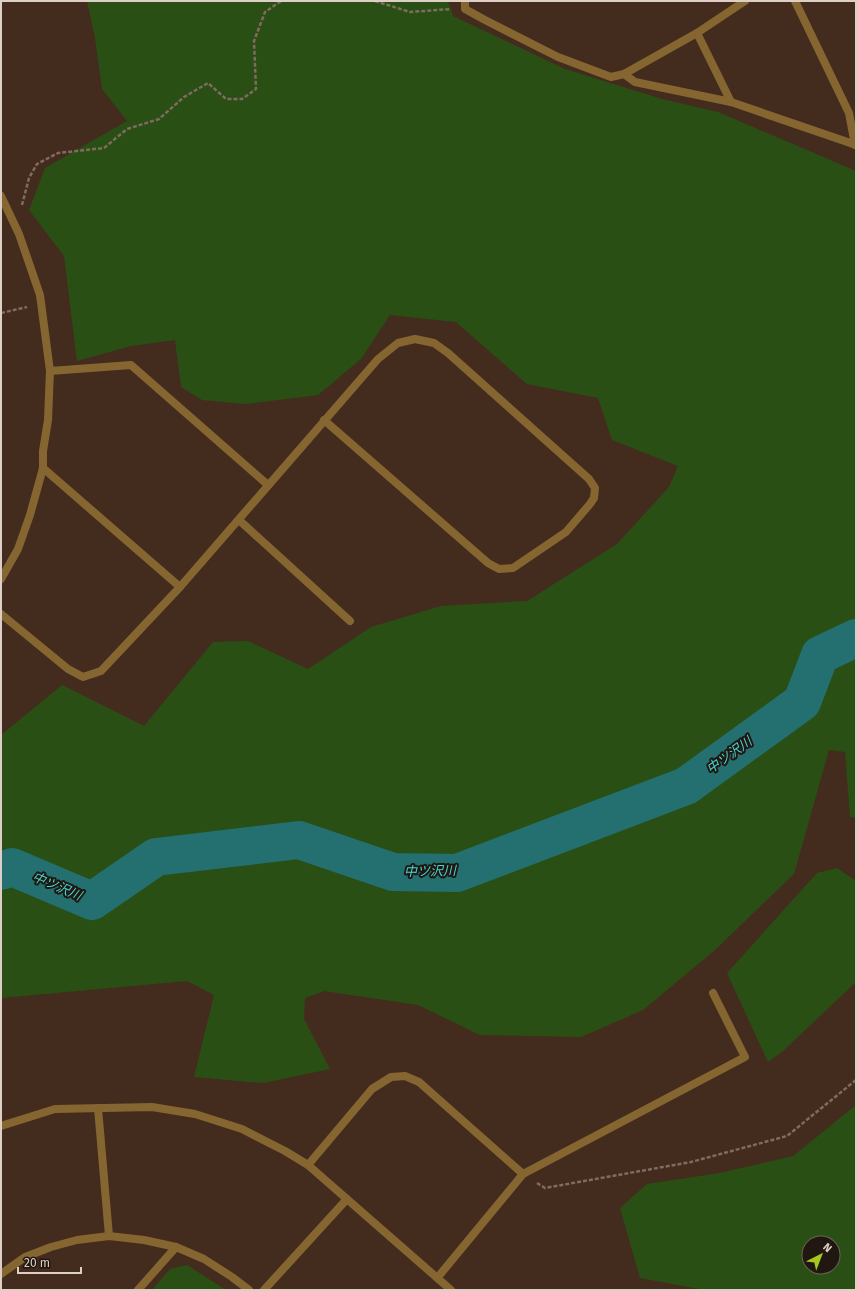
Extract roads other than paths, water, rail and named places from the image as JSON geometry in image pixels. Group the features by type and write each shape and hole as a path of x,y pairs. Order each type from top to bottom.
{"street":[{"path":"465,5 558,58 611,77 624,74 697,32 745,1"},
{"path":"795,1 849,113 856,145"},
{"path":"697,32 731,102"},
{"path":"624,74 635,82 731,102 856,145"},
{"path":"1,196 12,218 40,295 50,371 48,420 43,451 43,468 30,515 18,549 1,579"},
{"path":"1,614 68,669 83,677 101,671 180,588 324,420 378,359 398,343 415,339 434,343 448,353 589,479 595,488 594,498 566,532 513,568 499,569 488,563 324,420"},
{"path":"50,371 131,365 268,485"},
{"path":"43,468 180,588"},
{"path":"238,520 350,621"},
{"path":"438,1277 523,1174 745,1057 713,993"},
{"path":"308,1165 372,1089 391,1077 405,1076 419,1082 523,1174"},
{"path":"1,1126 55,1109 152,1107 195,1114 242,1129 285,1151 308,1165 438,1277 451,1290"},
{"path":"98,1108 109,1236"},
{"path":"264,1290 347,1199"},
{"path":"1,1274 25,1258 51,1247 77,1240 109,1236 144,1240 176,1247 204,1259 249,1290"},
{"path":"138,1290 176,1247"}],"waterway":[{"name":"中ツ沢川","path":"1,871 12,867 92,901 156,857 299,840 393,872 457,873 686,786 802,702 820,655 856,638"}]}
